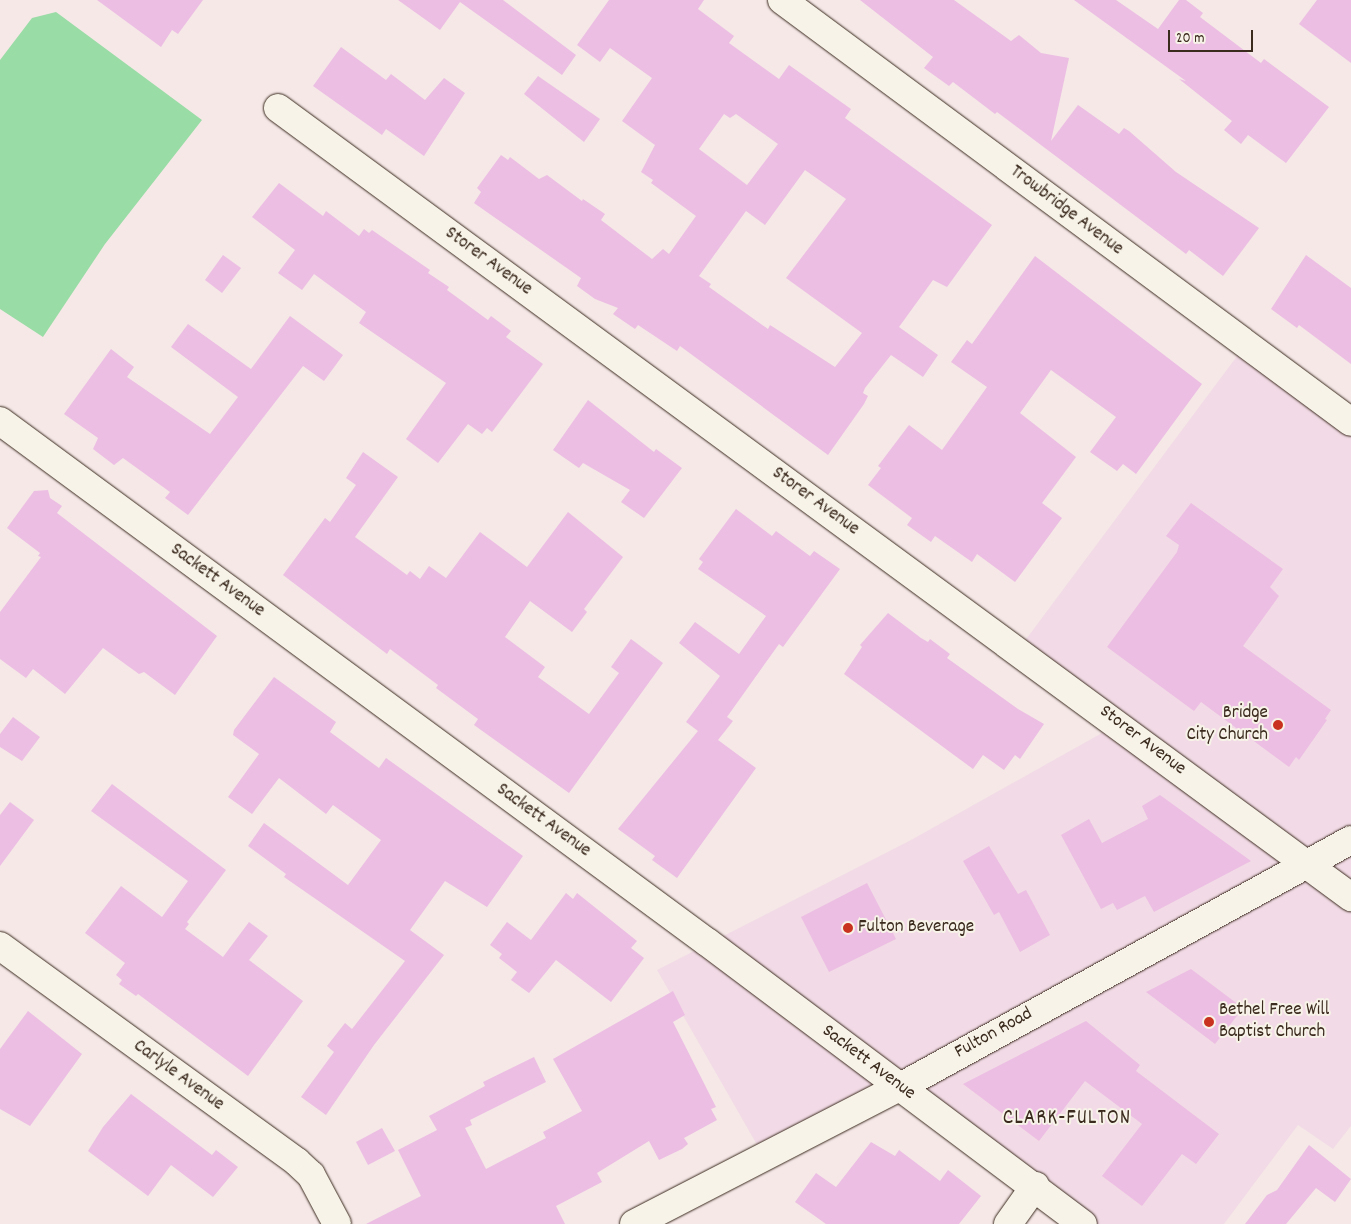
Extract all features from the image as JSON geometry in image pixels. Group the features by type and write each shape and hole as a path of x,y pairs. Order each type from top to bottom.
{"street":[{"name":"Trowbridge Avenue","path":"782,0 1351,422"},
{"name":"Storer Avenue","path":"278,108 1351,897"},
{"name":"Sackett Avenue","path":"0,421 1084,1224"},
{"name":"Fulton Road","path":"634,1224 900,1087 1351,840"},
{"name":"Carlyle Avenue","path":"0,946 297,1162 311,1175 336,1224"},
{"path":"1008,1224 1035,1186"}],"shaded area":[{"path":"1246,344 1351,422 1351,1126 1333,1149 1298,1125 1224,1224 1083,1224 900,1087 764,1157 657,970 911,840 1118,724 1018,650"}],"green space":[{"path":"56,12 202,120 105,244 43,337 0,309 0,60 32,18"}],"building":[{"path":"97,0 203,0 178,34 172,30 161,47"},
{"path":"398,0 503,0 576,55 562,75 460,2 440,30"},
{"path":"609,0 704,0 698,9 734,36 729,43 779,79 789,65 851,109 845,118 992,225 947,287 933,280 899,327 938,355 923,377 891,355 865,388 863,393 868,396 864,404 828,455 680,346 677,351 638,325 635,329 613,314 618,308 595,299 577,286 581,278 474,203 481,192 477,188 501,155 508,160 510,157 539,179 547,175 582,201 583,199 605,214 601,220 652,259 663,249 669,254 696,216 651,183 653,180 641,172 655,145 622,121 652,78 610,48 600,62 577,45","holes":["724,114 730,118 736,114 778,144 747,185 699,149","805,170 846,199 786,278 862,333 835,367 770,325 768,329 709,287 711,284 699,276 746,211 765,225"]},
{"path":"860,0 954,0 1011,41 1019,35 1041,53 1069,58 1051,141 1078,105 1119,134 1124,128 1129,131 1176,172 1259,228 1223,276 1189,250 1186,254 997,112 995,114 953,82 949,86 924,68 933,57"},
{"path":"1074,0 1116,0 1158,29 1179,0 1186,0 1203,13 1200,17 1261,63 1264,59 1329,107 1286,163 1248,135 1241,144 1224,130 1232,121 1179,79 1186,81"},
{"path":"1317,0 1351,0 1351,63 1299,24"},
{"path":"341,47 386,80 391,74 425,100 444,78 465,93 424,156 386,129 382,135 313,86"},
{"path":"538,76 600,119 584,142 524,94"},
{"path":"279,183 323,216 326,211 359,236 364,229 369,233 372,230 430,270 428,273 449,287 447,290 488,320 491,316 511,331 506,337 543,364 492,432 487,428 482,434 468,424 438,463 406,439 446,383 359,323 366,312 314,274 302,290 278,273 295,250 252,217"},
{"path":"223,255 241,268 222,293 205,280"},
{"path":"1306,255 1351,288 1351,364 1299,325 1297,328 1271,309"},
{"path":"1035,256 1202,384 1136,474 1123,464 1117,471 1090,452 1116,417 1051,370 1020,413 1076,457 1042,503 1062,518 1015,582 977,554 972,562 935,536 931,542 907,525 912,518 868,485 881,468 878,466 909,425 942,450 987,387 951,362 967,340 972,344"},
{"path":"290,316 343,355 324,381 303,366 188,515 165,498 170,492 123,458 114,465 93,449 98,438 64,414 111,349 134,367 127,377 210,434 238,397 171,347 188,324 251,369"},
{"path":"588,400 654,452 656,449 682,468 644,518 621,502 630,490 583,463 579,468 553,450"},
{"path":"363,452 398,477 355,537 407,575 410,571 420,579 429,566 446,578 480,532 527,567 568,512 623,557 584,609 587,612 572,632 530,601 505,637 545,667 538,677 589,714 619,673 611,667 631,639 663,663 569,793 474,725 478,719 436,688 438,685 390,649 387,654 283,575 325,518 330,522 356,485 346,478"},
{"path":"48,490 50,498 62,506 57,513 217,636 175,695 144,672 139,674 103,648 65,694 33,669 26,678 0,659 0,612 41,557 38,556 40,553 7,528 34,491"},
{"path":"1191,503 1283,569 1270,587 1279,596 1243,646 1331,710 1325,719 1327,720 1299,760 1296,757 1289,767 1201,702 1194,711 1107,647 1177,552 1179,545 1166,536"},
{"path":"736,509 772,536 776,531 810,556 814,551 840,569 783,647 779,644 727,717 733,721 718,740 756,768 677,878 652,860 655,856 618,829 698,731 686,722 720,676 679,643 695,622 739,654 766,616 698,569 703,562 699,559"},
{"path":"888,613 921,638 928,642 930,639 950,654 947,658 1018,709 1044,724 1020,759 1015,755 1004,770 983,755 973,769 844,674 862,647 860,645"},
{"path":"274,677 336,722 330,732 379,768 386,758 523,856 487,907 445,881 410,930 444,955 374,1045 326,1115 301,1097 334,1052 327,1046 345,1023 352,1029 405,961 284,877 286,874 248,846 264,823 348,885 381,840 333,805 326,814 279,778 252,814 228,797 259,754 233,735 234,730"},
{"path":"13,717 40,737 22,761 0,747 0,734"},
{"path":"112,784 226,870 187,922 189,924 185,929 223,957 249,922 268,936 249,960 303,1001 248,1076 138,994 136,996 119,984 122,980 116,975 125,963 85,933 121,886 162,917 188,881 91,811"},
{"path":"1160,795 1251,861 1154,912 1145,896 1117,910 1113,903 1101,909 1061,835 1089,819 1102,843 1148,819 1142,806"},
{"path":"10,802 34,820 0,866 0,815"},
{"path":"989,846 1018,894 1026,890 1050,935 1020,952 999,912 994,915 963,861"},
{"name":"Fulton Beverage","path":"867,883 896,939 829,972 801,917"},
{"path":"566,893 573,899 577,893 637,941 631,948 644,958 611,1002 556,960 529,993 511,980 517,972 499,958 502,954 490,945 507,922 531,940"},
{"name":"Bethel Free Will Baptist Church","path":"1191,969 1243,1008 1215,1044 1146,992"},
{"path":"673,991 685,1015 673,1022 716,1107 711,1109 717,1120 684,1138 688,1144 682,1149 659,1160 649,1141 597,1173 602,1182 556,1206 565,1224 366,1224 421,1196 398,1150 437,1130 429,1116 485,1086 483,1082 534,1057 546,1082 470,1120 472,1125 465,1128 486,1169 546,1138 543,1132 582,1111 553,1059"},
{"path":"28,1011 82,1054 30,1126 0,1109 0,1049"},
{"path":"1086,1021 1140,1065 1136,1071 1219,1134 1196,1164 1182,1154 1142,1206 1102,1176 1142,1124 1085,1081 1039,1141 963,1084"},
{"path":"131,1094 212,1155 216,1150 238,1167 213,1197 171,1165 148,1196 88,1151 103,1127"},
{"path":"382,1128 395,1151 368,1165 356,1142"},
{"path":"871,1142 895,1156 899,1150 940,1181 948,1170 981,1196 959,1224 826,1224 795,1202 816,1173 836,1187"},
{"path":"1309,1145 1351,1179 1335,1202 1316,1188 1286,1224 1245,1224 1267,1195 1277,1190"}],"place":[{"name":"Bridge City Church","path":"1278,725"},
{"name":"Fulton Beverage","path":"848,928"},
{"name":"Bethel Free Will Baptist Church","path":"1209,1022"}],"district":[{"name":"CLARK-FULTON","path":"1067,1119"}]}
